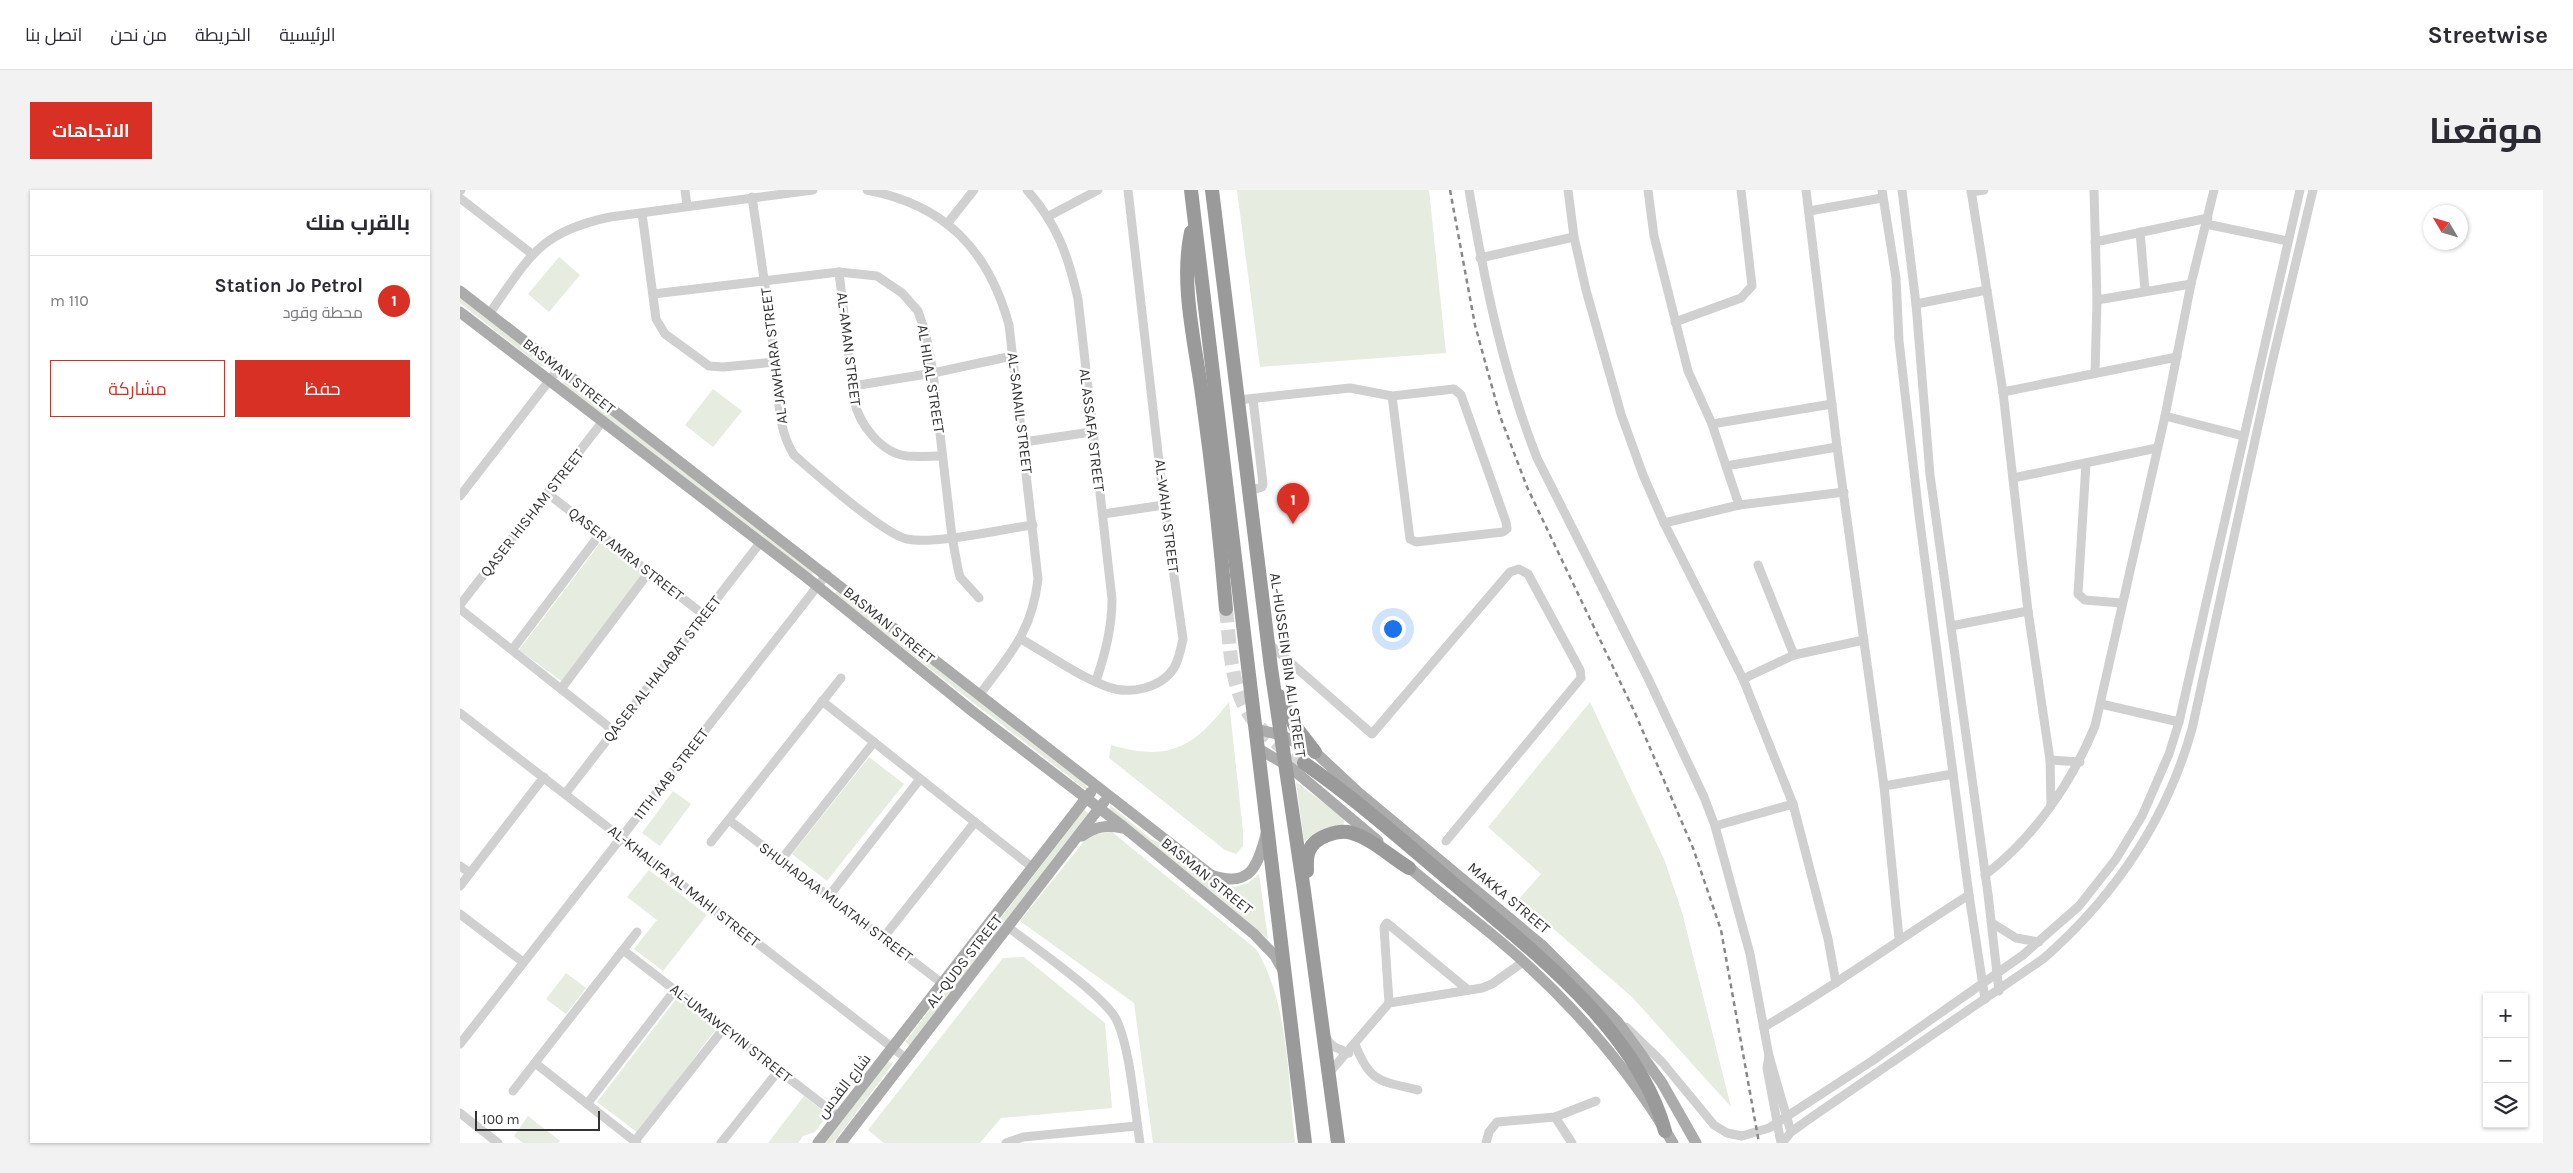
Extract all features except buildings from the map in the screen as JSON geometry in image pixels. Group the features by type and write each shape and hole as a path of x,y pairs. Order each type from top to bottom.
{"highway":[{"path":"1191,190 1305,1143"},
{"name":"AL-HUSSEIN BIN ALI STREET","path":"1212,190 1273,682 1304,891 1338,1143"},
{"path":"1194,214 1188,255 1188,280 1226,609"},
{"path":"1273,682 1287,712 1315,752"},
{"path":"1304,763 1426,860 1574,991 1601,1021 1640,1072 1660,1110 1666,1131"},
{"path":"1304,891 1308,851 1317,841 1334,834 1351,833 1409,868"}],"main road":[{"name":"BASMAN STREET","path":"460,291 827,574 1211,875 1226,880 1242,878 1254,869 1259,861 1268,827"},
{"name":"BASMAN STREET","path":"460,312 551,380 1100,808 1254,934 1275,956 1286,976"},
{"name":"MAKKA STREET","path":"1255,729 1281,735 1315,752 1359,793 1530,934 1585,986 1617,1021 1662,1083 1696,1143"},
{"path":"1258,748 1285,763 1523,962 1597,1036 1673,1143"},
{"name":"AL-QUDS STREET","path":"893,1048 1096,785"},
{"path":"1071,786 1075,801 1073,817"},
{"name":"AL-QUDS STREET","path":"841,1143 1109,796"},
{"path":"1076,840 1098,826 1109,825 1125,829"},
{"name":"شارع القدس","path":"818,1143 893,1048"}],"street":[{"path":"686,190 687,206"},
{"path":"489,314 532,254 559,233 580,223 687,206 813,190"},
{"name":"AL-SANAIL STREET","path":"867,190 900,199 948,224 973,247 988,270 1002,299 1009,325 1024,442 1038,580 1030,620 1021,639 980,694"},
{"path":"948,224 974,190"},
{"name":"AL ASSAFA STREET","path":"1027,190 1049,216 1070,266 1078,299 1091,432 1103,514 1112,619 1109,640 1096,681"},
{"path":"1049,216 1098,190"},
{"name":"AL-WAHA STREET","path":"1021,639 1096,681 1121,690 1150,686 1163,679 1173,668 1180,654 1183,638 1164,505 1128,190"},
{"path":"1469,190 1480,258 1500,350 1522,421 1538,458 1647,676 1704,797 1715,826 1750,954 1769,1056 1791,1132"},
{"path":"1568,190 1574,237 1598,337 1621,414 1642,474 1664,523 1743,679 1793,804 1828,939 1836,984"},
{"path":"1648,190 1654,236 1688,371 1712,424 1740,505"},
{"path":"1675,322 1741,298 1752,286 1741,190"},
{"path":"1806,190 1837,447 1884,786 1900,938"},
{"path":"1902,190 1916,304 1930,475 1992,923 1999,990"},
{"path":"1984,190 1971,191 2003,392 2028,610 2050,760 2051,804"},
{"path":"2094,190 2097,300 2095,373"},
{"path":"1985,875 2006,859 2051,804 2080,762 2095,726 2165,416 2191,284 2214,190"},
{"path":"1617,1021 1656,1055 1709,1119 1721,1130 1742,1136 1757,1133 1786,1118 1982,984 2039,942 2079,906 2127,842 2153,794 2179,722 2300,190"},
{"path":"1781,1143 1791,1132 2043,959 2074,931 2102,900 2141,847 2177,774 2197,710 2271,368 2313,190"},
{"path":"1809,211 1882,194 1896,278 1898,341 1969,896 1985,999"},
{"name":"AL JAWHARA STREET","path":"752,197 776,362 782,430 786,443 794,455 897,535 915,540 952,537 1032,525"},
{"path":"460,198 532,254"},
{"path":"642,213 656,319 660,329 710,366 723,368 776,362"},
{"path":"2095,242 2140,232 2207,221 2288,241"},
{"path":"2140,232 2145,290"},
{"path":"1480,258 1574,237"},
{"path":"2285,255 2298,258"},
{"name":"AL HILAL STREET","path":"653,294 839,272 877,276 892,285 912,302 924,324 933,373 952,537 960,577 980,598"},
{"name":"AL-AMAN STREET","path":"839,272 857,414 862,424 888,448 907,456 942,456"},
{"path":"2097,300 2145,290 2191,284"},
{"path":"1916,304 1987,290"},
{"path":"853,386 933,373 1012,356"},
{"path":"2003,392 2177,357"},
{"path":"460,496 559,368"},
{"path":"1238,400 1359,388 1392,396 1450,389 1461,395 1507,529 1503,532 1416,542 1410,539 1392,396"},
{"path":"1249,490 1263,486 1253,399"},
{"path":"1712,424 1832,404"},
{"path":"2165,416 2243,436"},
{"name":"QASER HISHAM STREET","path":"460,605 603,421"},
{"path":"1024,442 1091,432"},
{"path":"1726,466 1837,447"},
{"path":"2013,478 2157,448"},
{"path":"1245,457 1260,454"},
{"path":"2086,463 2078,594 2085,600 2122,603"},
{"path":"1915,477 1930,475"},
{"path":"1664,523 1740,505 1844,492"},
{"name":"QASER AMRA STREET","path":"547,493 704,614"},
{"path":"1103,514 1164,505"},
{"path":"512,650 600,534"},
{"name":"QASER AL HALABAT STREET","path":"565,794 760,543"},
{"path":"1758,565 1794,656"},
{"path":"1268,643 1372,734 1510,572 1519,570 1528,574 1580,670 1581,678 1446,841"},
{"path":"561,689 650,572"},
{"name":"11TH AAB STREET","path":"460,1044 827,574"},
{"path":"460,609 614,731"},
{"path":"1951,626 2028,610"},
{"path":"1743,679 1794,656 1864,640"},
{"path":"711,842 841,678"},
{"path":"822,701 1033,868"},
{"path":"2101,704 2179,722"},
{"name":"AL-KHALIFA AL MAHI STREET","path":"460,713 907,1059"},
{"path":"781,860 874,742"},
{"path":"2050,760 2080,762"},
{"path":"1884,786 1953,774"},
{"path":"460,886 544,778"},
{"path":"829,896 920,778"},
{"path":"1715,826 1793,804"},
{"name":"SHUHADAA MUATAH STREET","path":"729,820 942,984"},
{"path":"882,938 975,822"},
{"path":"460,866 470,873"},
{"path":"1764,1027 1836,984 1900,938 1969,896"},
{"path":"460,914 523,962"},
{"path":"1389,1003 1384,927 1387,923 1468,990"},
{"path":"1992,923 2016,938 2039,942"},
{"path":"1008,927 1100,1000 1115,1019 1123,1037 1140,1143"},
{"path":"513,1091 637,932"},
{"name":"AL-UMAWEYIN STREET","path":"623,950 839,1117"},
{"path":"1329,1073 1349,1053 1389,1003 1468,990 1492,984 1523,962"},
{"path":"587,1104 675,990"},
{"path":"535,1063 636,1142 724,1028"},
{"path":"1323,1031 1328,1043 1349,1053"},
{"path":"1355,1044 1362,1064 1373,1077 1418,1090"},
{"path":"1769,1056 1767,1068 1781,1143"},
{"path":"721,1143 779,1070"},
{"path":"1486,1143 1492,1126 1497,1122 1555,1117 1596,1101"},
{"path":"460,1113 498,1143"},
{"path":"1555,1117 1572,1143"},
{"path":"1006,1143 1023,1137 1137,1126"}],"shaded area":[{"path":"1237,190 1429,190 1446,353 1260,367"},
{"path":"559,257 580,275 549,312 528,294"},
{"path":"460,297 547,364 547,366 539,365 460,303"},
{"path":"563,381 611,413 813,571 812,576 563,384"},
{"path":"713,389 742,411 713,447 685,425"},
{"path":"601,542 645,574 563,682 519,650"},
{"path":"837,591 1084,782 1090,793 836,596 834,594"},
{"path":"1229,702 1243,831 1243,846 1236,854 1225,850 1109,758 1111,745 1149,752 1164,751 1178,747 1204,731"},
{"path":"1590,702 1664,859 1682,912 1731,1107 1632,997 1519,899 1541,874 1488,827"},
{"path":"869,757 904,784 827,881 792,854"},
{"path":"1296,782 1345,819 1343,825 1327,828 1304,841"},
{"path":"673,791 691,804 660,846 642,833"},
{"path":"1111,806 1151,839 1167,846 1213,883 1235,887 1248,883 1259,874 1268,939 1109,809"},
{"path":"1084,810 1090,814 912,1047 905,1042"},
{"path":"1112,832 1256,949 1267,970 1281,1018 1295,1143 1153,1143 1134,1003 1020,921 1085,840 1096,834"},
{"path":"649,870 707,915 663,971 634,949 657,920 627,897"},
{"path":"1024,957 1105,1023 1112,1108 1001,1118 980,1143 884,1143 868,1130 1003,958"},
{"path":"566,973 586,988 566,1014 546,999"},
{"path":"677,998 716,1029 638,1133 597,1102"},
{"path":"888,1062 892,1063 892,1065 833,1143 825,1143"},
{"path":"804,1096 828,1115 815,1132 803,1136 798,1143 768,1143"},
{"path":"528,1116 560,1141 558,1143 523,1143 514,1136"}],"tunnel":[{"path":"1226,609 1232,665 1244,705 1251,717 1269,736 1304,763"}],"railway":[{"path":"1450,190 1475,325 1500,416 1527,487 1635,713 1693,848 1721,930 1759,1143"}],"place":[{"name":"Station Jo Petrol","path":"1293,524"}]}
